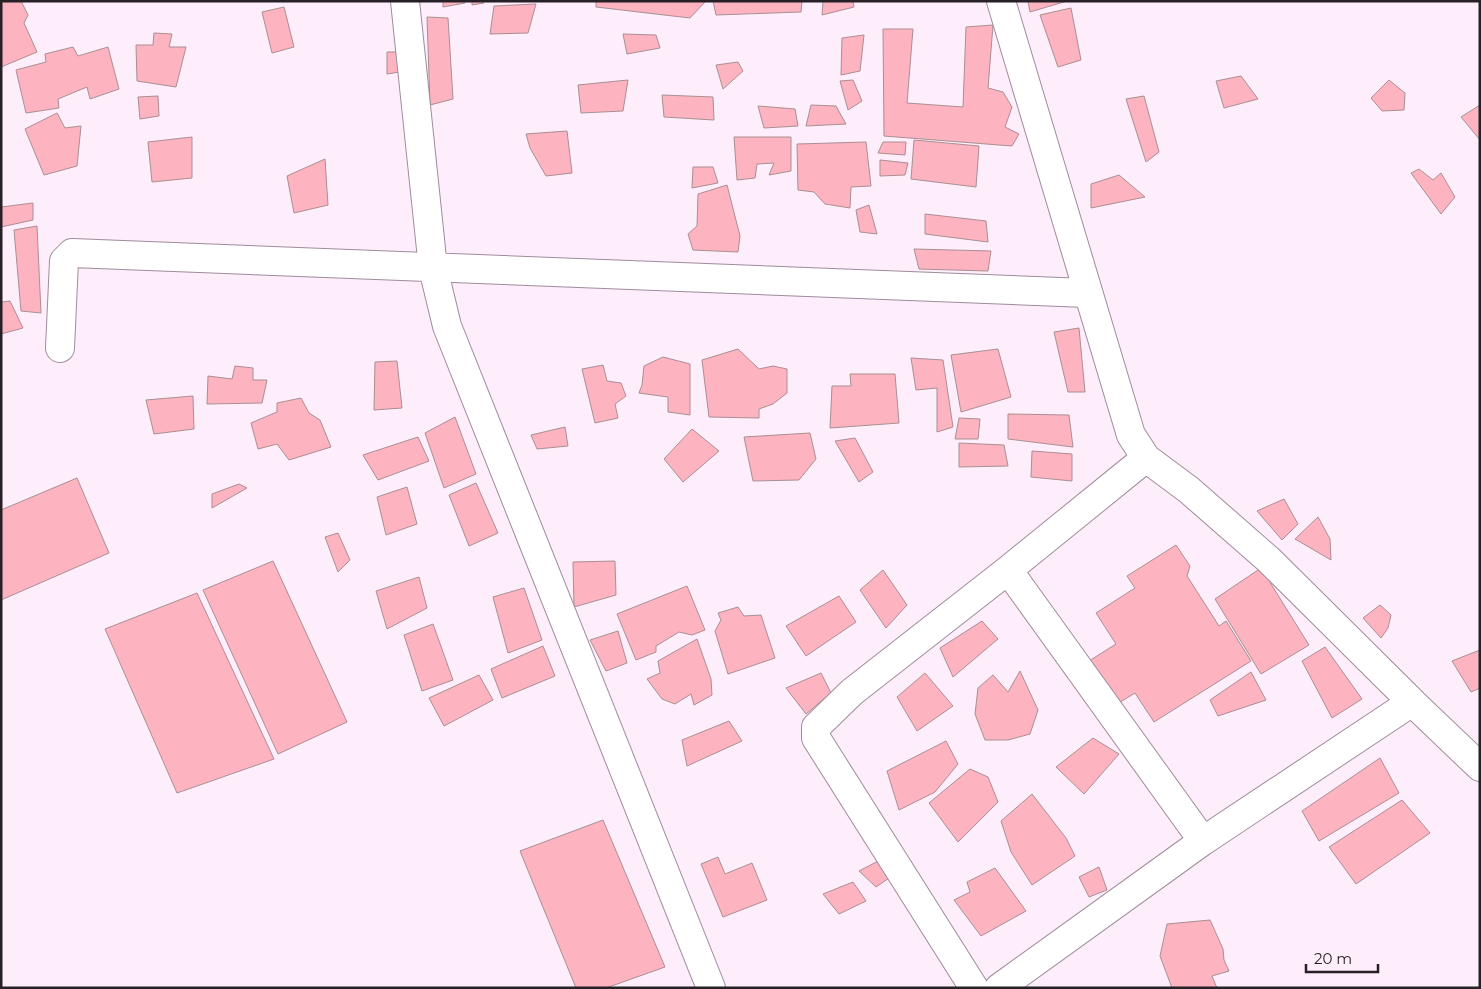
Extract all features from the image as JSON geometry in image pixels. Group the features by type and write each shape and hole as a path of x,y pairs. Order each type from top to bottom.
{"street":[{"path":"405,1 433,268 448,326 711,988"},
{"path":"1001,1 1131,435 1146,458 1189,490 1269,560 1480,767"},
{"path":"60,348 64,261 72,253 1087,293"},
{"path":"974,988 820,747 816,738 816,727 852,692 1008,570 1146,458"},
{"path":"1008,570 1203,841"},
{"path":"999,988 1203,841 1412,702"}],"building":[{"path":"1,1 21,1 28,15 24,23 37,52 1,67"},
{"path":"443,1 465,1 465,3 443,7"},
{"path":"472,1 483,1 484,3 472,5"},
{"path":"596,1 705,2 690,18 596,7"},
{"path":"713,1 802,1 801,12 716,15"},
{"path":"823,1 853,1 854,7 822,15"},
{"path":"1028,1 1067,1 1030,12"},
{"path":"536,4 528,33 490,34 494,6"},
{"path":"284,7 294,47 272,53 262,12"},
{"path":"1071,8 1081,60 1058,67 1040,15"},
{"path":"427,17 448,18 453,99 430,105"},
{"path":"993,25 988,88 1003,92 1012,107 1005,127 1019,134 1012,146 884,136 883,29 913,29 907,103 963,107 966,27"},
{"path":"154,33 172,34 169,47 186,47 176,87 137,81 136,45 153,45"},
{"path":"623,34 656,35 660,48 627,54"},
{"path":"864,35 860,71 841,75 842,38"},
{"path":"73,47 78,56 108,47 119,89 90,99 87,87 58,99 59,108 26,113 16,70 46,62 45,54"},
{"path":"387,52 401,52 406,71 387,74"},
{"path":"738,62 743,71 723,89 716,65"},
{"path":"1241,76 1258,99 1224,108 1216,81"},
{"path":"628,80 623,111 581,113 578,85"},
{"path":"853,80 862,101 848,110 840,81"},
{"path":"1389,80 1405,93 1404,110 1382,111 1371,98"},
{"path":"662,95 713,97 714,120 664,117"},
{"path":"158,96 159,116 140,119 138,97"},
{"path":"1144,96 1159,152 1146,162 1126,99"},
{"path":"811,105 836,106 846,124 806,126"},
{"path":"1480,105 1480,140 1461,117"},
{"path":"758,106 795,109 798,126 764,128"},
{"path":"57,113 65,128 81,126 77,166 44,175 25,129"},
{"path":"567,131 572,173 546,176 530,148 526,134"},
{"path":"192,137 192,178 152,182 148,142"},
{"path":"734,137 791,137 791,171 769,175 774,163 757,164 755,178 737,180"},
{"path":"914,140 979,146 976,187 911,179"},
{"path":"866,142 871,186 851,187 850,208 825,204 814,192 798,190 797,144"},
{"path":"883,142 906,142 905,155 878,153"},
{"path":"325,159 328,205 294,213 287,176"},
{"path":"880,160 908,163 905,175 880,176"},
{"path":"693,167 713,167 718,183 692,188"},
{"path":"1419,169 1433,180 1441,173 1455,197 1441,214 1411,173"},
{"path":"1119,175 1145,197 1091,208 1091,184"},
{"path":"727,185 740,236 738,252 693,250 688,234 697,226 698,194"},
{"path":"33,203 33,220 1,227 1,207"},
{"path":"869,205 877,234 860,232 856,210"},
{"path":"925,214 986,221 988,242 925,234"},
{"path":"37,226 41,313 21,311 14,230"},
{"path":"914,249 991,251 988,271 919,269"},
{"path":"10,301 23,328 1,334 1,302"},
{"path":"1079,328 1085,392 1068,392 1054,332"},
{"path":"738,349 759,369 773,366 787,369 787,393 773,404 759,409 759,418 709,417 702,360"},
{"path":"998,349 1011,397 961,412 951,355"},
{"path":"663,357 690,364 690,415 668,412 668,397 639,393 644,366"},
{"path":"911,358 943,360 953,427 937,432 937,388 916,390"},
{"path":"397,361 402,408 374,410 375,362"},
{"path":"603,365 607,381 621,383 626,396 615,404 618,418 595,423 582,369"},
{"path":"235,366 253,368 253,380 267,380 262,403 207,404 208,376 232,379"},
{"path":"850,374 895,374 899,423 830,428 832,386 851,386"},
{"path":"193,396 194,429 154,434 146,400"},
{"path":"301,398 309,413 320,420 331,447 289,460 277,444 258,449 251,423 277,412 277,403"},
{"path":"1008,414 1069,415 1073,447 1008,439"},
{"path":"455,417 476,474 444,488 425,433"},
{"path":"959,418 980,419 978,439 955,439"},
{"path":"565,427 568,446 537,449 531,435"},
{"path":"692,429 719,451 683,482 664,459"},
{"path":"810,433 816,459 799,480 753,481 744,437"},
{"path":"418,437 429,461 378,480 363,455"},
{"path":"855,438 873,472 859,482 835,441"},
{"path":"959,443 1004,445 1008,466 959,467"},
{"path":"1032,451 1072,454 1072,481 1031,477"},
{"path":"77,478 109,553 1,600 1,510"},
{"path":"476,483 498,533 469,546 449,495"},
{"path":"239,484 247,488 212,508 212,494"},
{"path":"407,487 417,524 386,535 377,497"},
{"path":"1284,499 1298,524 1282,540 1257,511"},
{"path":"1318,517 1330,539 1331,560 1295,539"},
{"path":"338,533 350,560 338,572 325,537"},
{"path":"1176,545 1190,566 1187,576 1219,626 1226,621 1251,661 1154,722 1135,693 1117,704 1089,661 1116,644 1096,613 1135,588 1127,576"},
{"path":"273,561 347,722 278,754 203,590"},
{"path":"615,561 616,595 574,607 573,562"},
{"path":"1261,568 1309,645 1261,674 1215,599"},
{"path":"883,570 907,605 886,628 860,590"},
{"path":"419,577 427,608 387,629 376,591"},
{"path":"687,586 705,630 692,635 679,632 656,646 656,652 636,660 617,614"},
{"path":"524,588 542,640 508,653 493,597"},
{"path":"197,593 274,759 177,793 105,629"},
{"path":"839,596 856,622 806,656 786,626"},
{"path":"1380,605 1391,615 1388,628 1381,638 1363,618"},
{"path":"738,607 744,616 761,615 775,658 728,674 715,631 721,620 718,613"},
{"path":"982,621 998,639 953,677 940,648"},
{"path":"433,624 453,680 422,691 404,635"},
{"path":"618,631 627,663 606,671 590,640"},
{"path":"697,639 711,679 712,695 694,705 691,694 675,704 662,699 647,679 660,673 658,661"},
{"path":"543,646 555,676 502,698 491,669"},
{"path":"1325,647 1362,699 1332,718 1302,661"},
{"path":"1480,650 1480,688 1471,692 1452,661"},
{"path":"1020,671 1038,710 1030,734 1008,740 985,740 975,714 978,688 993,675 1008,692"},
{"path":"1251,672 1266,700 1218,716 1210,700"},
{"path":"821,673 831,693 806,714 786,688"},
{"path":"925,673 953,706 917,731 897,697"},
{"path":"479,675 493,700 444,726 429,698"},
{"path":"729,721 742,741 687,766 682,740"},
{"path":"1093,738 1119,754 1084,794 1056,767"},
{"path":"946,741 958,764 935,792 899,810 887,771"},
{"path":"1380,758 1399,793 1319,841 1302,811"},
{"path":"970,769 988,777 998,802 958,842 929,803"},
{"path":"1032,794 1066,838 1075,856 1032,885 1011,852 1001,821"},
{"path":"1402,800 1430,833 1356,884 1329,847"},
{"path":"603,820 665,967 606,988 576,988 520,851"},
{"path":"718,857 725,874 752,863 767,900 723,917 701,864"},
{"path":"884,858 892,876 876,887 859,871"},
{"path":"1099,867 1107,890 1089,897 1079,877"},
{"path":"995,868 1026,911 981,936 954,900 970,892 967,882"},
{"path":"853,882 866,901 839,914 823,894"},
{"path":"1210,920 1223,949 1224,960 1229,971 1212,976 1217,988 1172,988 1160,956 1167,924"}]}
